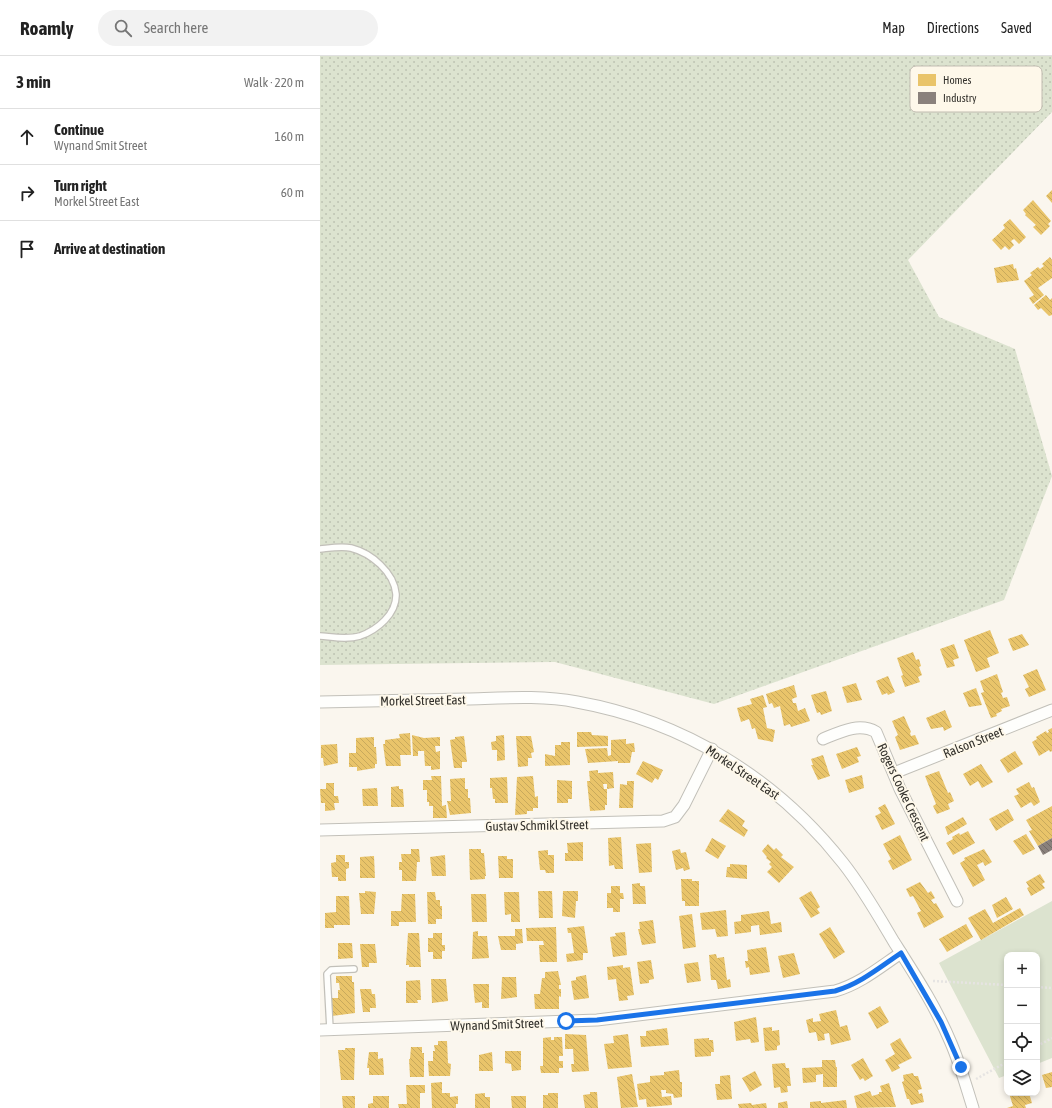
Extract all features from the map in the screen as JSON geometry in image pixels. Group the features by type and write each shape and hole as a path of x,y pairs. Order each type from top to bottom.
{"street":[{"name":"Morkel Street East","path":"320,702 501,698 544,698 576,701 624,712 650,721 712,749 770,788 812,827 844,864 918,980 950,1041 973,1108"},
{"name":"Ralson Street","path":"894,773 1052,710"},
{"name":"Rogers Cooke Crescent","path":"823,738 854,728 870,729 876,732 894,773 957,901"},
{"name":"Gustav Schmikl Street","path":"320,830 663,821 675,817 684,805 712,749"},
{"name":"Wynand Smit Street","path":"325,1029 597,1020 835,991 860,980 901,953"}],"lane":[{"path":"320,549 350,548 372,558 386,574 396,594 394,607 386,619 376,627 360,635 346,638 320,636"},
{"path":"325,1029 327,974 332,970 354,969"}],"path":[{"path":"918,980 1004,985"},
{"path":"1040,987 1052,988"},
{"path":"1040,1044 1052,1038"},
{"path":"966,1084 1004,1064"}],"green space":[{"path":"320,56 1052,56 1052,112 908,260 939,317 1015,349 1052,476 1004,600 714,704 555,662 320,665"},
{"path":"1052,901 1052,1058 1040,1063 1040,952 1004,952 1004,1076 999,1078 939,963"}],"building: Homes":[{"path":"1052,190 1052,203 1046,196"},
{"path":"1033,200 1051,221 1048,224 1050,226 1041,235 1033,227 1036,225 1025,215 1026,214 1023,210"},
{"path":"1010,219 1026,237 1019,244 1014,239 1011,241 1014,245 1009,250 1005,246 1001,250 992,240 1005,228 1003,225"},
{"path":"1050,257 1052,260 1052,278 1038,288 1044,295 1033,304 1029,298 1034,295 1024,281 1032,275 1030,273 1038,267 1040,269 1044,266 1042,264"},
{"path":"1013,264 1014,269 1016,268 1019,280 997,283 994,268"},
{"path":"1046,295 1050,300 1052,298 1052,315 1049,316 1041,308 1038,310 1034,305"},
{"path":"990,630 999,653 987,658 990,667 976,672 964,640"},
{"path":"1022,634 1029,645 1013,651 1008,639"},
{"path":"954,644 959,658 953,660 955,666 947,668 940,649"},
{"path":"913,652 916,660 919,659 921,666 919,667 922,675 918,677 920,682 905,687 901,676 903,675 897,658"},
{"path":"1037,669 1046,690 1029,697 1025,689 1029,687 1023,675"},
{"path":"997,674 1003,692 1001,693 1003,698 1007,697 1010,706 1001,709 1002,711 996,714 997,716 991,718 981,693 984,692 980,681"},
{"path":"888,676 895,692 888,695 887,693 882,695 876,681"},
{"path":"856,683 862,700 847,703 842,687"},
{"path":"794,685 797,697 792,699 793,703 796,703 798,711 805,708 810,721 791,727 790,724 784,726 780,706 774,708 772,703 769,704 766,694"},
{"path":"976,688 982,705 969,707 963,693"},
{"path":"826,691 832,711 821,715 820,712 817,713 811,695"},
{"path":"763,695 767,707 763,708 767,728 775,730 773,742 758,739 755,728 752,729 749,719 741,722 737,708 752,704 750,699"},
{"path":"945,710 952,727 944,731 943,727 931,729 926,718"},
{"path":"904,716 911,732 911,736 915,735 919,744 900,750 895,737 898,735 892,721"},
{"path":"1052,728 1052,751 1050,752 1049,750 1039,756 1032,742 1037,739 1036,737 1046,731 1047,733 1049,732 1048,730"},
{"path":"577,732 591,732 592,735 608,736 608,746 577,747"},
{"path":"410,733 411,755 400,755 401,766 386,766 383,744 385,744 385,740 400,738 399,734"},
{"path":"412,735 424,738 440,737 440,746 435,746 436,752 440,751 440,769 431,770 431,766 425,766 424,751 418,751 418,756 413,756"},
{"path":"504,735 505,760 497,761 497,750 492,750 491,742 496,741 496,736"},
{"path":"464,736 467,762 462,762 462,768 454,768 450,740 455,739 455,737"},
{"path":"516,736 531,736 534,752 531,753 532,758 528,758 528,766 518,767"},
{"path":"374,737 377,764 375,764 375,768 357,771 357,767 349,767 349,753 356,753 356,738"},
{"path":"626,739 626,744 634,743 635,752 632,752 630,763 618,763 618,761 588,763 585,749 607,748 608,756 611,755 611,740"},
{"path":"561,742 570,742 570,765 545,766 545,754 555,756 555,745 561,745"},
{"path":"337,744 338,763 324,766 323,758 321,758 321,745"},
{"path":"857,747 861,756 857,757 859,762 842,769 836,754"},
{"path":"1015,751 1023,764 1008,773 1000,760"},
{"path":"823,755 830,776 818,780 811,765 813,765 811,759"},
{"path":"643,761 663,770 658,780 655,778 652,783 636,774"},
{"path":"981,764 993,782 982,788 978,781 970,786 963,774"},
{"path":"598,770 598,773 613,772 614,788 607,789 607,805 605,805 605,810 590,811 587,781 590,781 589,771","holes":["603,784 607,784 607,789 604,789"]},
{"path":"939,771 948,793 950,792 954,801 948,804 950,809 937,814 933,806 936,804 925,776"},
{"path":"862,775 864,788 849,793 845,780"},
{"path":"431,776 441,776 442,806 446,805 447,818 433,818 433,806 429,806 429,802 427,802 427,790 423,790 423,780 432,780"},
{"path":"533,776 535,797 538,796 538,808 533,808 533,811 527,811 527,814 515,815 517,777"},
{"path":"507,777 508,803 495,803 492,788 490,788 490,778"},
{"path":"465,778 465,789 468,789 471,813 450,815 447,801 451,801 450,779"},
{"path":"557,780 572,781 572,799 568,799 568,803 557,803"},
{"path":"627,781 634,781 633,808 619,808 620,784 627,785"},
{"path":"1029,782 1032,788 1034,787 1040,802 1034,806 1031,802 1021,808 1014,796 1019,794 1016,789"},
{"path":"326,783 334,783 334,796 338,796 339,803 334,803 335,810 325,811 325,803 321,803 320,789 326,789"},
{"path":"399,786 399,789 403,789 404,807 391,807 391,787"},
{"path":"377,788 378,806 363,806 362,789"},
{"path":"885,804 895,824 882,830 875,816 881,813 878,808"},
{"path":"1052,806 1052,838 1038,846 1029,831 1032,830 1026,820"},
{"path":"728,809 745,821 742,826 748,830 744,837 719,821"},
{"path":"1008,809 1014,820 996,831 989,819"},
{"path":"963,817 967,824 948,835 945,827"},
{"path":"968,831 975,843 953,855 946,843 959,833 960,835"},
{"path":"1026,834 1035,849 1023,855 1013,841"},
{"path":"900,835 912,860 893,870 888,861 891,859 883,844"},
{"path":"621,837 623,869 615,869 614,865 609,866 608,838"},
{"path":"712,838 726,846 718,859 705,851"},
{"path":"583,842 583,861 565,861 565,853 568,853 567,843"},
{"path":"651,843 652,872 639,873 636,844"},
{"path":"768,844 774,850 776,848 783,855 781,857 794,867 779,883 767,872 772,867 769,864 771,862 766,858 767,857 762,851"},
{"path":"411,849 419,849 420,862 417,862 416,881 402,881 402,870 399,870 399,862 402,862 401,854 411,854"},
{"path":"469,849 481,849 481,853 484,853 485,879 470,880"},
{"path":"680,849 681,853 686,852 690,869 684,871 683,868 676,870 672,851"},
{"path":"984,849 992,862 985,866 983,862 977,865 985,880 973,887 960,863 965,860 964,858"},
{"path":"548,850 548,855 554,855 554,873 546,873 545,870 540,870 538,851"},
{"path":"336,855 345,855 345,862 349,862 349,868 346,869 346,881 338,881 338,877 332,877 331,863 336,862"},
{"path":"445,855 446,876 432,876 430,857"},
{"path":"374,856 375,878 360,878 360,857"},
{"path":"498,856 507,856 507,859 513,859 513,878 499,878"},
{"path":"730,864 747,865 747,879 726,877 727,867 730,867"},
{"path":"1040,874 1045,882 1042,884 1045,888 1031,896 1026,882"},
{"path":"681,879 692,879 692,881 699,881 699,906 685,906 685,901 682,901"},
{"path":"920,882 928,893 931,891 935,898 931,900 934,904 936,903 944,917 924,928 917,913 921,911 913,896 910,897 906,889"},
{"path":"640,883 640,886 645,886 646,904 633,904 632,884"},
{"path":"611,886 620,886 620,893 623,893 624,899 620,899 620,912 613,912 613,908 607,908 607,893 611,893"},
{"path":"365,891 376,892 374,914 361,914 359,893 365,893"},
{"path":"538,891 552,891 553,918 539,918"},
{"path":"563,891 578,891 575,918 562,916"},
{"path":"811,891 820,907 817,909 820,913 811,918 799,898"},
{"path":"427,892 435,892 436,900 440,900 440,906 442,906 442,919 436,919 436,924 428,924"},
{"path":"504,892 519,892 520,922 511,922 511,914 505,915"},
{"path":"402,894 415,894 416,922 399,922 399,926 391,926 391,911 401,911"},
{"path":"471,894 486,894 487,922 472,922"},
{"path":"336,896 349,896 350,925 334,925 334,928 325,928 325,913 336,912"},
{"path":"1006,897 1013,909 997,918 992,905"},
{"path":"1020,908 1024,915 981,940 968,918 985,909 993,923"},
{"path":"726,910 728,936 717,937 715,929 702,930 700,913"},
{"path":"769,911 771,924 781,922 782,932 760,935 759,925 751,926 751,932 735,934 734,922 741,921 741,915"},
{"path":"692,914 696,947 683,949 679,916"},
{"path":"653,920 656,943 642,945 638,929 640,929 639,922"},
{"path":"966,924 973,937 947,952 939,939"},
{"path":"584,926 588,953 583,953 583,960 567,962 566,954 574,953 571,933 568,933 567,928"},
{"path":"556,927 557,962 540,962 539,945 544,945 543,941 527,941 526,928"},
{"path":"830,927 845,952 834,959 819,934"},
{"path":"515,929 522,929 523,943 516,944 516,950 501,950 498,936 515,936"},
{"path":"478,931 478,936 487,936 489,958 472,959 473,932"},
{"path":"625,932 627,955 613,957 610,937 616,936 615,933"},
{"path":"408,933 419,933 421,967 409,967 409,965 406,965"},
{"path":"433,933 442,933 442,945 445,945 445,951 442,951 442,959 433,959 433,952 428,952 428,938 433,938"},
{"path":"338,943 352,943 353,958 338,959"},
{"path":"360,944 375,944 377,963 369,963 369,967 362,967"},
{"path":"766,947 770,972 750,975 749,967 746,968 745,961 748,961 747,950"},
{"path":"794,953 800,974 783,978 778,956"},
{"path":"716,954 717,958 724,957 727,980 730,979 731,987 718,989 716,980 711,980 709,955"},
{"path":"651,960 654,979 649,980 649,983 640,984 637,962"},
{"path":"698,962 701,981 687,983 684,964"},
{"path":"623,965 623,968 630,967 634,995 627,996 628,1000 619,1001 616,979 608,980 607,967"},
{"path":"558,971 561,985 559,985 559,989 561,989 561,997 559,996 559,1009 535,1009 534,994 540,994 542,978 545,978 545,972"},
{"path":"586,975 589,998 574,1000 571,981 576,980 576,977"},
{"path":"336,976 352,976 352,982 354,982 355,1013 332,1016 332,998 338,998 338,990 340,990 339,983 336,983"},
{"path":"502,977 516,977 517,997 501,999"},
{"path":"431,979 446,979 448,1001 432,1003"},
{"path":"420,980 421,1000 417,1000 418,1003 406,1003 406,981"},
{"path":"473,984 489,984 489,1008 482,1008 482,1002 475,1003"},
{"path":"360,989 371,989 372,994 375,994 376,1008 370,1008 370,1012 363,1012"},
{"path":"880,1006 889,1022 877,1029 868,1013"},
{"path":"836,1010 840,1027 847,1025 851,1040 831,1045 829,1033 824,1034 825,1040 818,1041 816,1032 809,1033 806,1020 813,1018 813,1022 821,1021 819,1014"},
{"path":"756,1017 759,1042 751,1043 750,1039 736,1041 734,1022"},
{"path":"772,1027 772,1031 779,1030 780,1045 777,1046 777,1050 765,1051 763,1028"},
{"path":"667,1028 669,1045 641,1047 640,1036 646,1036 646,1031"},
{"path":"565,1034 586,1035 589,1071 572,1072 571,1064 574,1064 573,1049 565,1049"},
{"path":"628,1034 632,1067 608,1069 604,1044 614,1043 613,1036"},
{"path":"551,1037 551,1040 554,1040 554,1037 562,1037 563,1056 559,1056 559,1061 563,1061 563,1068 559,1068 559,1073 541,1073 540,1066 543,1066 543,1038"},
{"path":"709,1038 709,1040 713,1040 714,1052 711,1052 711,1056 695,1057 694,1039"},
{"path":"900,1038 912,1058 898,1065 900,1068 892,1072 885,1060 895,1054 890,1044"},
{"path":"438,1041 447,1041 448,1063 451,1064 450,1076 429,1076 428,1061 433,1061 433,1051 435,1051 434,1045 438,1045"},
{"path":"411,1047 422,1047 422,1053 424,1053 424,1077 410,1077 409,1059"},
{"path":"345,1048 355,1048 354,1080 341,1080 338,1050 345,1050"},
{"path":"505,1051 521,1051 521,1070 512,1071 511,1064 505,1063"},
{"path":"369,1052 378,1052 378,1059 383,1058 384,1075 369,1075 369,1068 367,1068"},
{"path":"492,1052 493,1071 479,1071 479,1055"},
{"path":"863,1058 873,1076 865,1081 863,1078 860,1080 851,1065"},
{"path":"822,1060 835,1060 837,1067 837,1087 823,1087 823,1074 816,1075 816,1082 803,1083 802,1068 822,1067"},
{"path":"785,1063 786,1068 789,1068 791,1086 787,1086 788,1092 781,1093 780,1087 774,1088 772,1064"},
{"path":"679,1070 680,1082 682,1082 682,1097 674,1098 673,1094 666,1093 666,1090 661,1090 662,1097 671,1096 672,1105 647,1107 646,1099 639,1100 637,1084 650,1082 650,1076 664,1075 664,1072"},
{"path":"755,1071 762,1085 750,1092 742,1078"},
{"path":"1052,1072 1052,1087 1046,1088 1042,1075"},
{"path":"913,1073 914,1076 918,1076 922,1089 918,1090 919,1094 922,1093 924,1102 911,1105 909,1099 907,1099 902,1082 904,1081 903,1075"},
{"path":"632,1074 638,1107 621,1108 617,1077"},
{"path":"730,1075 732,1099 717,1100 715,1084 720,1084 720,1076"},
{"path":"442,1082 442,1093 450,1093 450,1097 458,1096 458,1104 456,1104 456,1108 432,1108 431,1083"},
{"path":"889,1083 896,1107 857,1108 854,1096 870,1091 872,1096 879,1094 879,1092 882,1092 880,1086"},
{"path":"406,1085 425,1085 425,1093 420,1093 420,1108 399,1108 398,1104 407,1104"},
{"path":"590,1092 597,1092 598,1108 585,1108 583,1095 590,1094"},
{"path":"485,1093 485,1097 490,1097 490,1108 475,1108 475,1094"},
{"path":"548,1093 558,1093 558,1108 543,1108 543,1095 548,1095"},
{"path":"342,1096 355,1096 355,1108 343,1108"},
{"path":"373,1096 389,1096 389,1108 368,1108 368,1104 373,1103"},
{"path":"511,1096 526,1096 526,1108 512,1108"},
{"path":"1010,1096 1030,1096 1032,1103 1025,1105 1026,1108 1007,1108 1013,1106"},
{"path":"846,1100 847,1108 810,1108 810,1102 821,1101 821,1103"},
{"path":"787,1101 788,1108 778,1108 778,1103"},
{"path":"751,1103 752,1105 766,1103 767,1108 739,1108 738,1104"}],"building: Industry":[{"path":"1052,838 1052,850 1043,855 1038,846"}],"route":[{"path":"566,1021 597,1020 748,1000 835,991 860,980 901,953 941,1022 961,1067"}]}
